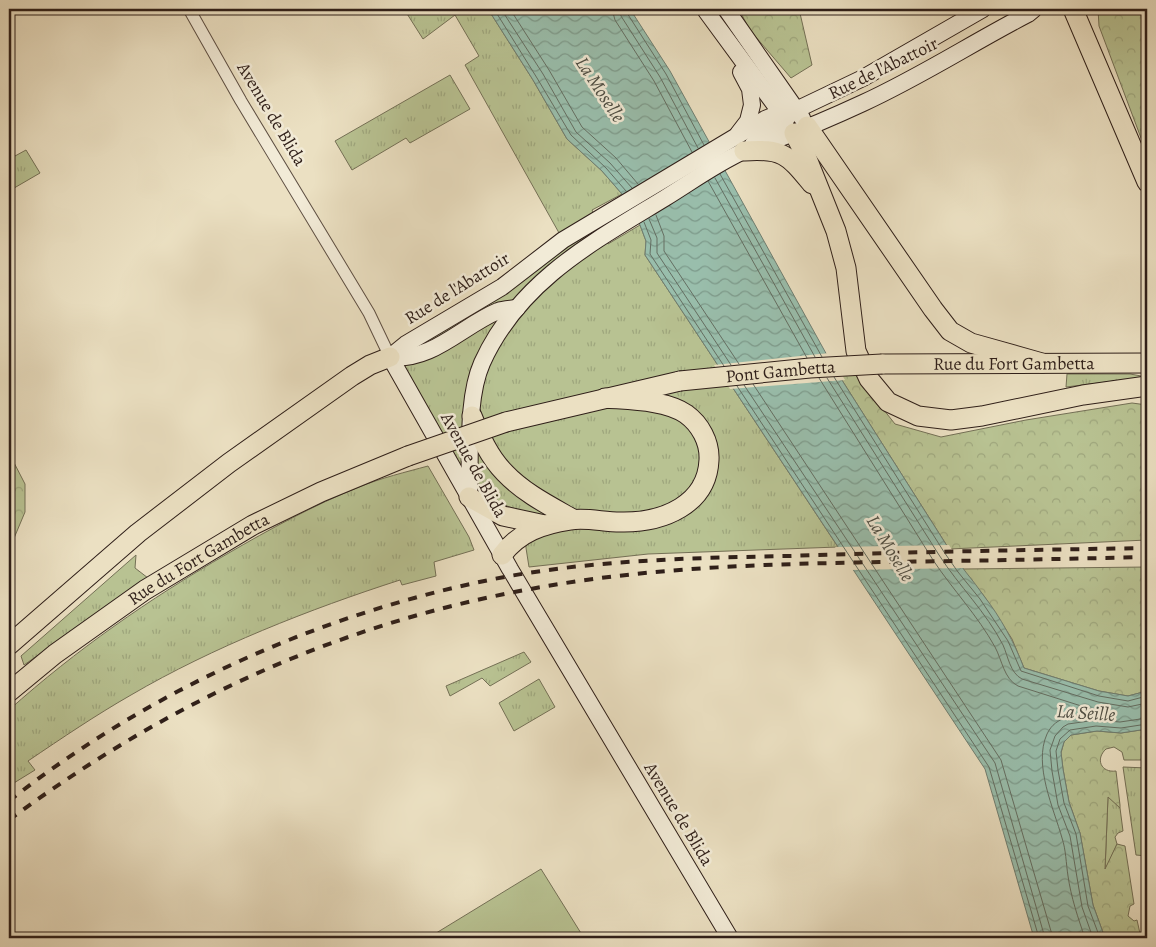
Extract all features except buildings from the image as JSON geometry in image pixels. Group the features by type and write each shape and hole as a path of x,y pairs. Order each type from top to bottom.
{"main road":[{"path":"726,9 793,120 836,231 846,268 856,351 868,379 888,402 918,416 951,420 982,416 1083,395 1147,386"},
{"name":"Rue de l'Abattoir","path":"600,228 716,147 740,143 793,120 983,9"},
{"name":"Rue de l'Abattoir","path":"390,357 406,344 502,287 563,240 600,228 724,162 740,143 765,119 793,120 862,104 912,80 1034,9"},
{"path":"1073,9 1147,182"},
{"path":"706,10 793,120 950,330 971,343 1042,363"},
{"path":"706,10 750,89 752,105 740,143 780,152 793,162 822,196"},
{"path":"545,525 502,516 469,497 474,394 482,364 497,335 517,308 539,284 600,228"},
{"path":"9,645 132,538 229,463 352,376 370,365 390,357 403,358 422,355 499,311 517,308"},
{"name":"Avenue de Blida","path":"390,357 502,555 730,938"},
{"name":"Rue du Fort Gambetta","path":"882,364 1147,363"},
{"name":"Pont Gambetta","path":"506,422 680,381 810,368 882,364"},
{"path":"502,555 509,544 518,537 545,525 572,520 644,521 663,516 686,505 696,496 706,476 710,453 702,431 690,417 682,411 659,404 604,398"},
{"path":"472,416 486,448 505,473 520,487 572,520"},
{"name":"Rue du Fort Gambetta","path":"9,692 55,654 145,590 253,525 321,492 408,456 506,422"}],"street":[{"name":"Avenue de Blida","path":"190,9 241,101 369,313 390,357"}],"green space":[{"path":"404,9 488,9 533,80 567,139 602,171 622,194 592,210 608,244 640,225 646,241 645,255 838,547 648,554 529,567 526,548 525,513 502,504 444,452 390,357 563,240 465,65 479,56 455,15 423,39"},
{"path":"739,9 799,9 812,65 791,78 749,29"},
{"path":"1098,9 1147,9 1147,154 1099,26"},
{"path":"450,75 470,109 410,143 406,138 352,170 335,141"},
{"path":"9,145 15,156 26,150 40,173 9,191"},
{"path":"833,366 849,366 895,424 941,437 1026,420 1132,403 1147,405 1147,540 949,549"},
{"path":"1067,374 1130,374 1147,377 1066,387"},
{"path":"9,453 25,484 25,512 9,546"},
{"path":"428,466 469,537 474,550 434,562 436,576 402,585 400,580 332,603 262,630 162,677 79,727 28,761 35,770 9,786 9,710 87,646 169,589 276,527 359,487"},
{"path":"136,555 135,568 148,578 24,665 21,656"},
{"path":"1147,567 1147,691 1128,696 1099,691 1024,668 1012,639 984,596 962,569"},
{"path":"524,652 531,662 490,686 482,678 450,696 446,686"},
{"path":"539,679 555,707 514,731 499,703"},
{"path":"1147,729 1147,760 1124,760 1122,752 1114,747 1106,749 1100,761 1103,768 1116,771 1120,805 1120,808 1108,797 1105,869 1117,844 1125,846 1134,904 1130,906 1128,916 1134,921 1137,920 1141,938 1123,938 1122,936 1122,938 1105,938 1093,905 1080,833 1069,802 1061,753 1064,742 1071,735 1097,731 1121,733"},
{"path":"1123,767 1147,768 1147,856 1136,855"},
{"path":"1108,796 1120,808 1123,831 1115,837 1117,844 1105,871"},
{"path":"541,869 584,938 428,938"}],"water":[{"path":"488,9 630,9 670,71 833,366 949,549 996,613 1024,668 1099,691 1128,696 1147,691 1147,729 1121,733 1097,731 1071,735 1064,742 1061,752 1069,802 1080,833 1093,905 1105,938 1034,938 985,769 645,255 646,241 640,225 622,194 602,171 567,139 533,80"}],"pier":[{"path":"829,353 845,380 730,389 714,365"},
{"path":"949,545 964,568 850,570 835,547"}],"railway":[{"path":"9,801 63,761 118,725 176,692 236,663 297,637 360,614 424,595 489,580 563,568 675,559 1147,548"},
{"path":"9,820 70,777 132,738 259,672 325,645 393,622 463,603 579,581 622,575 709,568 840,563 1147,557"}],"water label":[{"name":"La Moselle","path":"601,89"},
{"name":"La Moselle","path":"891,548"},
{"name":"La Seille","path":"1086,712"}]}
